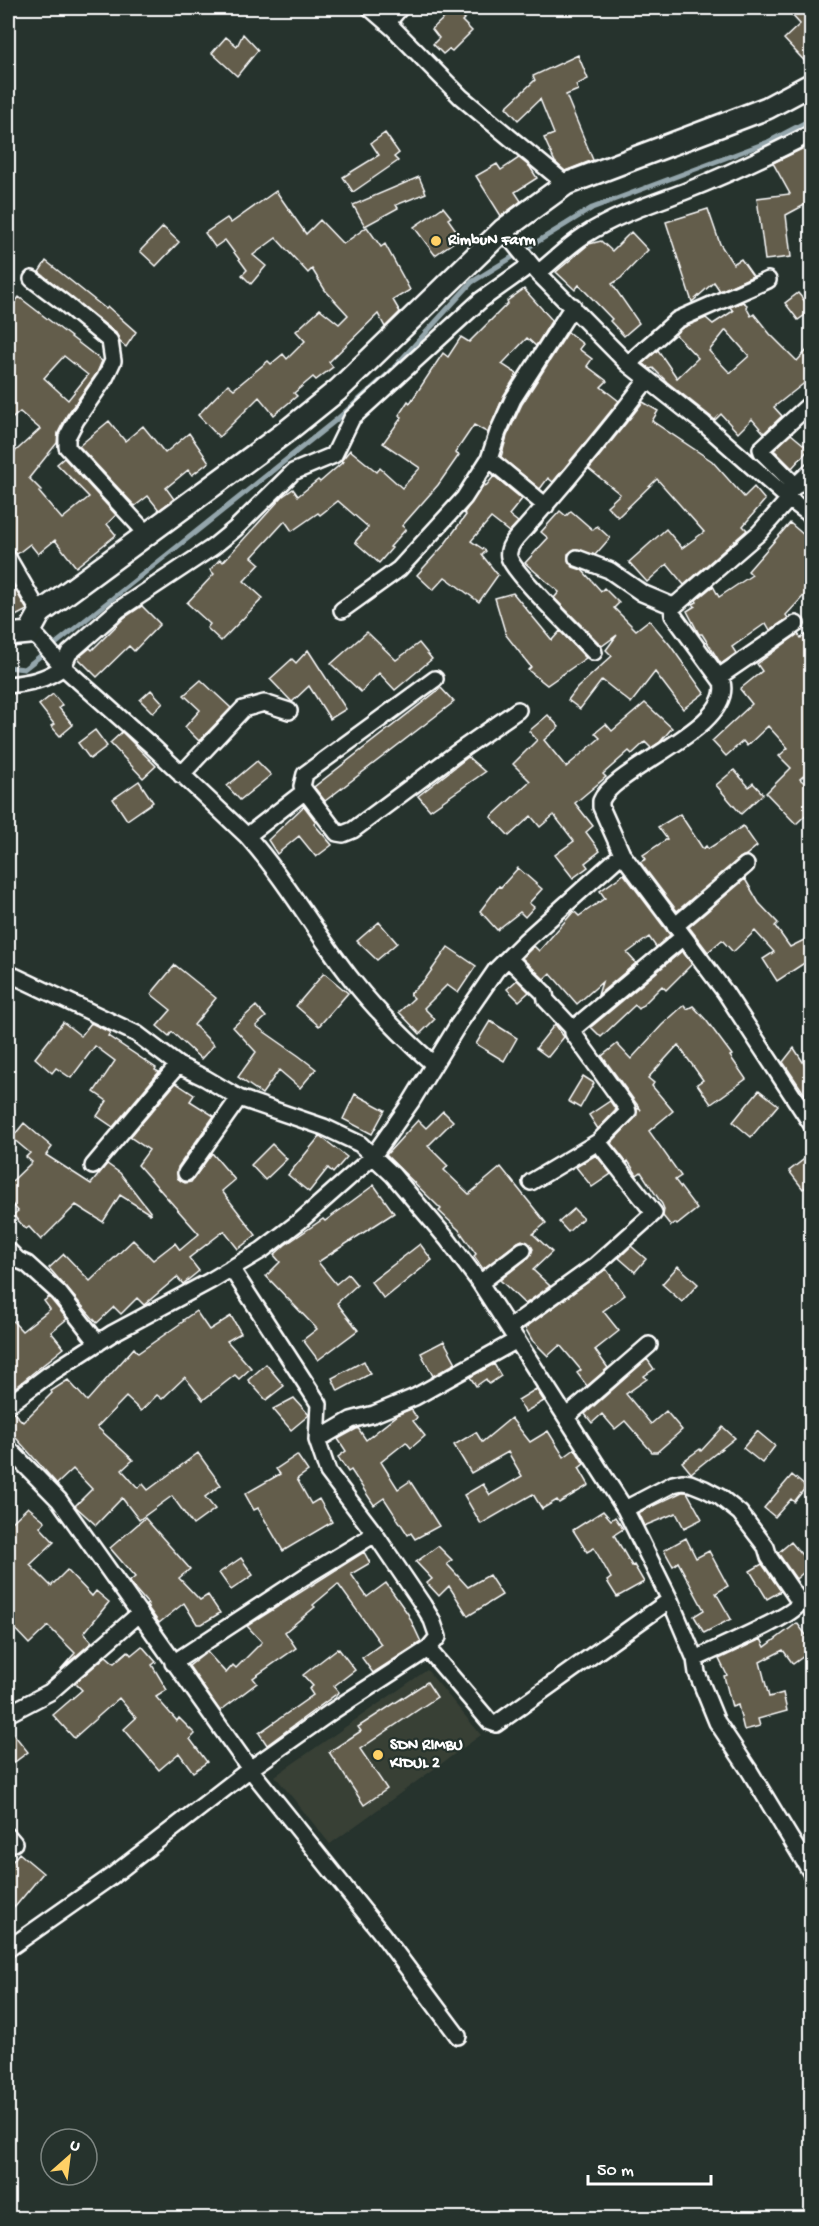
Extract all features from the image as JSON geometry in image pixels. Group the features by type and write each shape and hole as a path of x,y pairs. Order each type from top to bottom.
{"main road":[{"path":"8,635 34,636 40,613 287,431 338,390 506,235 566,184 767,108 812,84"}],"street":[{"path":"370,8 387,22 461,97 566,184"},
{"path":"387,22 400,8"},
{"path":"8,685 28,683 51,676 63,667 69,653 118,610 213,547 235,529 293,472 334,455 352,418 481,300 531,266 602,225 638,208 685,191 812,133"},
{"path":"506,235 531,266 628,364 704,424 768,470 812,516"},
{"path":"32,279 110,341 113,361 105,378 67,437 67,447 147,534"},
{"path":"628,364 677,320 768,280"},
{"path":"342,610 406,563 464,498 489,459 513,399 573,306"},
{"path":"594,652 527,582 509,557 512,543 546,506 647,380"},
{"path":"768,470 761,449 812,402"},
{"path":"489,459 546,506"},
{"path":"812,470 790,493 759,533 673,606 673,615 720,676 723,693 712,713 673,746 613,786 603,797 601,807 622,854 725,992 797,1106 812,1125"},
{"path":"8,558 40,613"},
{"path":"577,558 609,570 642,593 673,606"},
{"path":"720,676 796,624"},
{"path":"34,636 63,667 153,747 247,836 287,885 353,980 399,1033 433,1065"},
{"path":"435,679 305,774 302,786 337,833 343,834 353,830 518,710"},
{"path":"181,775 243,709 264,703 289,711"},
{"path":"247,836 305,791"},
{"path":"8,1405 48,1375 98,1343 262,1250 300,1221 373,1156 411,1102 480,992 508,957 622,854"},
{"path":"573,1029 746,866"},
{"path":"508,957 545,994 546,1000 573,1029 573,1033 628,1112 598,1142 531,1182"},
{"path":"8,973 137,1034 178,1065 239,1098 324,1127 360,1144 393,1176 448,1240 480,1283 625,1509 670,1600 695,1659 697,1673 717,1722 812,1874"},
{"path":"93,1166 178,1065"},
{"path":"186,1173 239,1098"},
{"path":"317,1440 351,1420 374,1414 415,1397 513,1334 597,1265 654,1213 598,1142"},
{"path":"8,1250 59,1293 98,1343"},
{"path":"480,1283 523,1250"},
{"path":"8,1949 112,1876 250,1769 428,1648 438,1637 436,1629 375,1534 328,1472 317,1440 319,1404 231,1268"},
{"path":"566,1417 649,1345"},
{"path":"8,1448 60,1500 250,1769 382,1934 458,2036"},
{"path":"625,1509 673,1484 690,1483 705,1489 741,1513 766,1547 769,1557 797,1599 798,1607 783,1617 695,1659"},
{"path":"173,1663 304,1577 375,1534"},
{"path":"428,1648 490,1722 496,1724 670,1600"},
{"path":"8,1714 50,1692 140,1614"}],"shaded area":[{"name":"SDN RIMBU KIDUL 2","path":"427,1670 481,1735 330,1844 275,1776"}],"building":[{"path":"455,8 475,8 462,21 472,31 452,51 449,49 443,54 433,44 439,38 432,29"},
{"path":"798,8 812,8 812,69 784,39 800,24 791,14"},
{"path":"243,34 258,50 237,76 212,53 226,37 237,46"},
{"path":"578,55 588,79 576,85 578,90 566,95 593,160 565,171 555,162 544,138 554,134 540,99 518,120 506,107 535,80 533,76"},
{"path":"385,133 399,153 394,157 398,161 353,192 343,177 379,155 371,143"},
{"path":"806,147 812,157 812,201 786,215 791,257 765,260 757,198 790,194 773,163"},
{"path":"519,158 530,167 537,178 515,192 521,201 501,216 476,176 497,164 501,170"},
{"path":"419,177 426,193 396,205 398,208 365,226 353,205"},
{"path":"276,191 306,234 320,220 343,244 367,227 381,247 385,244 410,290 393,300 400,312 385,327 378,314 329,362 333,367 316,380 313,377 294,393 297,396 274,415 259,397 219,437 198,415 228,384 234,389 268,361 271,364 283,354 287,359 305,341 296,331 320,309 339,324 348,315 325,290 312,269 308,273 276,238 253,255 266,266 251,284 242,275 247,270 225,240 215,247 205,233 227,218 231,223"},
{"path":"443,207 451,217 448,219 461,237 435,255 414,227"},
{"path":"708,209 720,244 733,264 741,259 753,276 720,291 714,282 692,302 666,222"},
{"path":"163,227 179,242 156,266 140,251"},
{"path":"631,232 648,250 621,278 612,284 639,323 624,336 610,321 612,319 579,285 575,290 556,272 589,244 601,241 612,251"},
{"path":"46,261 106,309 108,307 136,332 126,347 120,342 116,333 39,272"},
{"path":"524,289 552,320 536,346 527,338 502,364 517,374 504,395 488,433 474,425 455,453 459,455 438,485 402,526 406,529 390,547 392,548 379,563 355,542 368,527 338,501 320,515 318,513 292,531 285,521 252,557 260,564 244,581 263,598 221,641 207,628 210,624 187,603 214,574 210,570 220,559 223,562 283,496 293,489 298,496 318,480 320,482 343,462 341,461 350,450 377,472 380,468 402,488 420,468 383,443 402,417 399,415 408,401 410,403 443,353 448,357 461,337 469,342 508,303 507,301"},
{"path":"798,293 812,310 798,320 785,303"},
{"path":"19,297 102,361 97,373 67,415 58,433 57,443 29,478 41,490 39,492 62,519 89,497 57,464 64,458 116,515 107,524 116,535 76,567 55,540 38,554 30,544 17,554 8,548 8,458 40,429 20,412 8,422 8,312","holes":["64,356 88,375 68,400 44,378"]},
{"path":"743,302 747,305 751,316 754,314 797,361 812,345 812,377 774,407 782,416 764,433 752,419 738,433 721,414 715,420 653,368 650,369 643,363 658,350 677,378 698,358 675,334 682,328 706,318 713,324 733,311 730,307","holes":["726,330 749,356 730,373 709,351"]},
{"path":"568,332 583,344 579,349 592,359 587,366 607,381 601,387 619,401 553,482 548,478 540,489 501,457 507,436 522,404"},
{"path":"643,402 658,411 652,421 712,461 744,497 754,487 765,500 743,526 747,530 684,585 667,564 647,582 629,562 666,529 682,548 704,532 657,479 618,517 607,506 620,494 589,469"},
{"path":"109,421 125,441 143,426 165,453 189,433 209,462 192,475 188,470 166,488 174,499 159,510 148,496 135,506 79,446"},
{"path":"791,434 809,449 792,468 774,450"},
{"path":"494,476 522,499 509,515 518,522 509,532 491,518 471,541 486,551 482,555 498,575 479,602 445,577 433,590 417,575 444,545 466,515 464,513 484,484 486,486"},
{"path":"560,511 566,516 571,511 593,530 597,526 610,538 595,555 575,549 568,554 568,560 573,567 582,570 601,591 604,588 619,603 614,608 636,630 649,620 670,645 704,693 683,709 655,672 631,703 602,680 580,709 568,700 577,688 612,656 606,650 617,635 602,646 554,598 559,592 525,563 548,538 541,532"},
{"path":"790,523 812,542 812,587 786,615 788,618 770,630 766,623 732,647 736,653 721,664 702,634 699,634 687,611 695,606 693,604 697,602 696,600 713,586 719,597 752,575 748,571"},
{"path":"8,577 27,610 8,620"},
{"path":"513,593 552,640 560,631 586,658 547,685 528,670 531,667 506,635 495,598"},
{"path":"142,606 160,624 134,651 129,646 97,677 78,658 90,648 92,650 124,618"},
{"path":"812,630 812,768 800,779 812,790 812,809 796,824 766,793 791,768 779,756 788,748 768,726 747,746 743,741 726,756 712,741 752,704 740,689 762,671 757,664 798,634 801,638"},
{"path":"367,632 396,660 419,643 432,659 395,690 379,673 361,692 331,664"},
{"path":"308,650 346,709 330,719 309,686 292,702 270,679 292,659 296,663"},
{"path":"201,680 231,708 199,741 185,727 200,710 184,695"},
{"path":"441,688 454,702 325,801 314,787"},
{"path":"151,690 163,703 153,713 140,700"},
{"path":"53,694 62,705 59,708 73,725 60,736 51,726 54,724 39,705"},
{"path":"645,703 672,728 660,742 651,748 645,742 632,754 629,751 603,774 606,777 575,803 593,826 586,832 600,851 585,863 588,867 573,878 555,855 574,841 554,815 540,827 531,816 509,836 491,817 530,781 513,764 537,740 529,731 548,715 559,727 544,740 566,767 600,738 595,733 606,724 612,731"},
{"path":"95,730 107,746 90,759 78,743"},
{"path":"122,732 156,766 143,778 110,743"},
{"path":"468,757 485,772 430,810 418,796"},
{"path":"257,761 271,775 240,800 227,786"},
{"path":"734,770 749,787 753,783 763,794 741,814 716,785"},
{"path":"139,781 153,802 127,820 113,799"},
{"path":"304,806 316,822 314,824 332,845 316,857 299,836 277,854 268,840"},
{"path":"680,814 703,849 706,846 708,849 743,826 757,846 677,911 640,862 646,859 643,855 667,839 658,827"},
{"path":"518,868 542,889 529,903 534,907 525,917 520,912 497,930 480,911 499,886 501,887"},
{"path":"624,874 670,935 656,947 649,937 627,953 636,963 598,995 602,982 577,1004 550,973 544,979 522,958 534,946 539,951 574,911 579,916 605,898 600,891"},
{"path":"745,879 759,903 778,923 775,926 790,947 812,936 812,958 777,981 763,959 774,952 755,931 733,952 722,940 708,952 689,927"},
{"path":"379,922 397,943 377,960 357,941"},
{"path":"448,947 476,966 458,993 447,985 424,1008 435,1019 420,1034 399,1012 414,998 410,994 426,978"},
{"path":"682,951 692,964 666,990 662,986 639,1009 635,1005 601,1037 591,1027"},
{"path":"175,965 216,998 194,1025 214,1045 201,1059 172,1032 169,1036 157,1026 171,1010 151,994"},
{"path":"324,973 348,993 319,1026 296,1006"},
{"path":"517,980 529,992 519,1001 507,989"},
{"path":"684,1005 687,1009 693,1006 706,1020 732,1055 730,1056 746,1079 711,1104 697,1084 703,1080 678,1045 648,1078 673,1111 649,1131 681,1176 675,1180 697,1209 677,1225 675,1223 671,1226 663,1216 662,1204 641,1172 637,1175 628,1161 627,1163 611,1143 635,1118 637,1108 641,1110 602,1056 617,1044 631,1059"},
{"path":"256,1006 266,1017 256,1026 316,1069 300,1088 279,1070 262,1094 238,1077 256,1052 233,1027"},
{"path":"490,1021 517,1038 504,1061 476,1044"},
{"path":"63,1022 81,1036 91,1023 107,1031 110,1033 108,1036 159,1072 113,1127 97,1116 107,1101 94,1092 115,1061 95,1046 71,1078 56,1068 52,1073 35,1058"},
{"path":"555,1024 564,1037 548,1057 536,1048"},
{"path":"794,1048 812,1076 812,1105 783,1062"},
{"path":"583,1076 594,1083 580,1108 568,1101"},
{"path":"176,1083 194,1095 190,1101 214,1116 178,1167 177,1178 185,1183 191,1182 212,1153 235,1180 222,1191 256,1235 238,1249 224,1231 189,1258 199,1271 183,1284 177,1277 144,1305 137,1298 121,1314 114,1307 97,1323 49,1268 64,1254 90,1281 133,1240 153,1260 175,1243 180,1250 199,1234 138,1165 149,1150 130,1137"},
{"path":"759,1090 778,1105 751,1137 733,1122"},
{"path":"355,1094 385,1110 372,1134 343,1119"},
{"path":"610,1101 616,1110 598,1129 589,1115"},
{"path":"443,1111 453,1121 428,1146 448,1166 444,1170 469,1194 501,1167 546,1223 533,1234 552,1252 533,1270 550,1286 525,1304 500,1280 529,1257 533,1249 530,1244 522,1240 518,1242 483,1269 474,1256 476,1254 459,1230 386,1155 418,1120 426,1128"},
{"path":"24,1123 52,1147 46,1155 91,1184 107,1164 120,1173 151,1213 120,1195 103,1222 76,1205 41,1240 13,1215 18,1211 8,1199 8,1185 32,1162 26,1157 30,1153 12,1138"},
{"path":"320,1136 347,1157 333,1173 328,1168 309,1192 288,1175"},
{"path":"272,1144 287,1159 265,1180 251,1165"},
{"path":"812,1153 812,1183 803,1189 789,1171"},
{"path":"596,1155 611,1174 592,1187 576,1167"},
{"path":"374,1185 394,1213 318,1262 336,1284 348,1274 357,1285 337,1303 358,1330 318,1360 303,1340 317,1329 266,1276 280,1262 274,1255 285,1245 323,1219 325,1221"},
{"path":"574,1209 583,1218 568,1232 559,1222"},
{"path":"420,1244 432,1260 384,1299 371,1282"},
{"path":"631,1246 646,1259 635,1272 619,1258"},
{"path":"678,1266 698,1284 682,1302 662,1284"},
{"path":"606,1269 625,1295 603,1311 619,1331 595,1350 608,1368 587,1386 577,1373 581,1370 560,1345 548,1356 532,1340 525,1328"},
{"path":"49,1297 67,1319 51,1332 64,1348 8,1393 8,1316 22,1331 50,1309 44,1301"},
{"path":"196,1311 209,1330 231,1316 241,1333 227,1341 251,1368 239,1379 235,1375 203,1400 185,1377 162,1399 157,1395 141,1411 126,1397 97,1427 133,1460 122,1470 138,1488 143,1484 148,1490 198,1453 221,1485 205,1497 215,1509 193,1525 172,1496 139,1520 122,1498 96,1525 75,1506 92,1489 73,1469 57,1484 8,1429 8,1415 14,1413 23,1422 52,1393 51,1391 68,1380 87,1401 134,1348 138,1353"},
{"path":"444,1341 456,1363 433,1376 421,1353"},
{"path":"647,1359 654,1369 644,1376 647,1379 626,1394 651,1424 666,1411 682,1430 657,1452 652,1452 625,1421 615,1429 602,1414 592,1423 585,1414"},
{"path":"364,1361 370,1374 338,1391 332,1378"},
{"path":"266,1364 284,1386 266,1400 248,1380"},
{"path":"494,1364 501,1376 489,1384 486,1379 476,1386 470,1377"},
{"path":"536,1389 544,1401 525,1412 518,1400"},
{"path":"294,1398 309,1415 291,1430 273,1409"},
{"path":"411,1409 417,1418 413,1421 425,1436 411,1448 406,1442 381,1462 398,1489 410,1481 439,1526 415,1539 411,1533 408,1535 384,1498 374,1505 351,1470 348,1472 338,1457 346,1451 338,1439 358,1428 366,1440 399,1414"},
{"path":"511,1418 530,1442 548,1431 564,1457 575,1449 584,1464 579,1468 589,1485 559,1503 557,1500 542,1509 533,1494 481,1524 464,1495 483,1484 490,1495 522,1476 508,1452 471,1473 454,1445 476,1432 482,1442"},
{"path":"723,1427 735,1438 691,1473 682,1462 700,1449 701,1451"},
{"path":"757,1431 775,1446 762,1463 743,1448"},
{"path":"297,1455 308,1471 297,1479 311,1504 319,1499 332,1522 283,1551 258,1508 254,1510 245,1494 280,1474 276,1469"},
{"path":"792,1475 806,1487 794,1502 791,1499 775,1517 764,1508"},
{"path":"682,1492 687,1492 702,1519 684,1528 676,1513 644,1526 638,1513"},
{"path":"28,1507 45,1521 40,1527 54,1542 30,1565 51,1586 67,1570 92,1596 96,1591 109,1602 84,1633 92,1642 60,1670 75,1653 48,1626 29,1644 11,1625 14,1623 8,1616 8,1526"},
{"path":"603,1511 611,1520 615,1517 623,1529 614,1535 644,1582 617,1597 607,1581 611,1578 594,1548 587,1552 573,1530"},
{"path":"145,1518 190,1569 179,1578 200,1600 208,1595 220,1613 202,1624 197,1624 184,1603 159,1623 146,1605 148,1604 129,1582 135,1577 110,1548"},
{"path":"686,1538 696,1558 709,1551 728,1586 716,1593 731,1619 704,1633 694,1616 704,1610 678,1562 673,1566 664,1550"},
{"path":"791,1542 811,1566 796,1579 778,1553"},
{"path":"438,1546 452,1560 447,1564 468,1587 489,1575 502,1595 468,1616 449,1586 439,1596 427,1583 432,1579 416,1562"},
{"path":"364,1552 370,1563 351,1574 367,1597 386,1583 408,1614 421,1642 373,1673 362,1658 381,1644 338,1584 285,1632 296,1648 253,1678 257,1683 220,1711 189,1666 207,1652 226,1673 233,1665 236,1668 262,1642 247,1626"},
{"path":"241,1558 253,1575 231,1590 219,1573"},
{"path":"762,1564 781,1591 767,1599 750,1571"},
{"path":"797,1623 812,1643 812,1650 793,1664 783,1650 760,1662 769,1697 783,1693 787,1711 758,1719 760,1726 744,1730 738,1705 732,1707 724,1676 727,1675 719,1659 761,1639 765,1647"},
{"path":"142,1646 156,1662 152,1665 167,1690 156,1697 177,1721 179,1718 195,1734 190,1739 207,1762 193,1772 179,1753 159,1770 124,1729 136,1718 119,1698 74,1738 53,1715 82,1690 75,1683 106,1656 114,1663 128,1651 131,1655"},
{"path":"338,1648 355,1670 334,1686 339,1692 267,1745 259,1733 313,1695 309,1689 313,1686 303,1675"},
{"path":"427,1682 437,1697 360,1749 387,1789 364,1805 329,1752 361,1731 358,1727"},
{"path":"8,1727 28,1752 8,1767"},
{"path":"19,1853 43,1873 15,1907 8,1900 8,1867"}],"waterway":[{"path":"8,667 24,669 336,420 390,372 472,282 592,208 768,142 812,119"}],"place":[{"name":"RimbuN Farm","path":"436,241"},
{"name":"SDN RIMBU KIDUL 2","path":"378,1755"}]}
